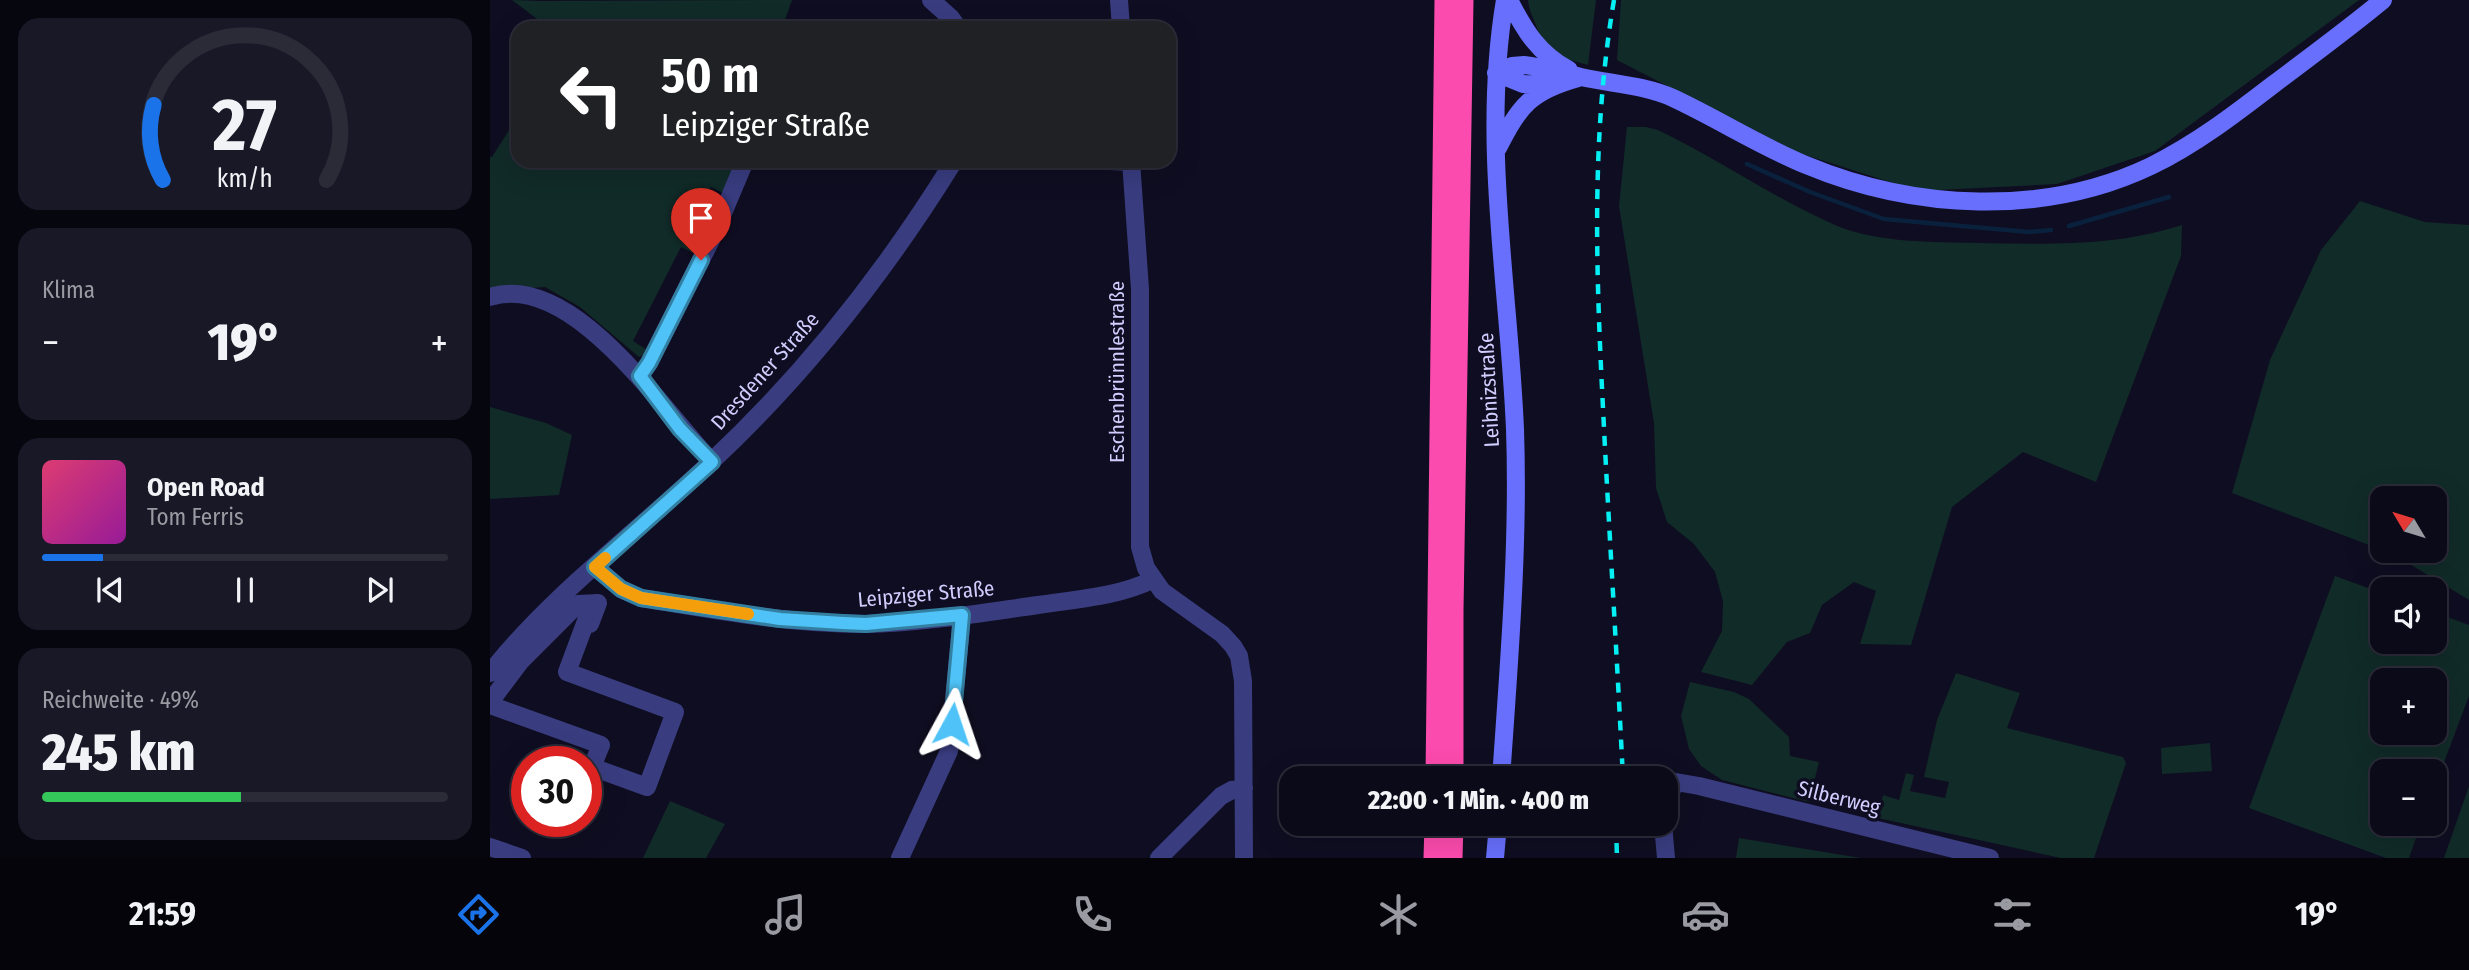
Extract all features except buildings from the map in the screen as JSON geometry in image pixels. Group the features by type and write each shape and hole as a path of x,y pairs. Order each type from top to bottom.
{"highway":[{"path":"1436,766 1445,0"},
{"path":"1453,766 1462,0"},
{"path":"1434,858 1435,836"},
{"path":"1452,858 1453,836"}],"street":[{"path":"931,0 953,21"},
{"path":"1119,0 1120,21"},
{"path":"1507,0 1529,37 1555,63 1581,77"},
{"name":"Leibnizstraße","path":"1502,766 1517,505 1514,413 1496,151 1496,73 1507,0"},
{"path":"1496,73 1512,66 1524,65 1643,87 1673,98 1804,165 1867,186 1918,197 1957,201 2016,201 2062,195 2150,166 2204,136 2383,0"},
{"path":"1496,73 1523,84 1552,85 1581,77"},
{"path":"1496,151 1523,106 1552,85"},
{"path":"640,376 715,232 742,168"},
{"name":"Dresdener Straße","path":"490,673 533,624 712,462 786,387 857,301 911,228 950,168"},
{"name":"Eschenbrünnlestraße","path":"1131,168 1140,289 1139,535 1142,556 1152,580"},
{"path":"490,296 519,294 550,302 574,317 640,376 680,429 712,462"},
{"name":"Leipziger Straße","path":"595,567 621,589 641,598 780,619 866,624 962,615 1121,592 1152,580"},
{"path":"1152,580 1162,591 1222,634 1239,656 1243,681 1244,858"},
{"path":"598,603 590,624 586,621 566,672 675,712 647,786 593,767 601,745 490,704 520,662 578,604 598,603"},
{"path":"901,858 950,751 962,615"},
{"name":"Silberweg","path":"1678,783 1946,853 1990,858"},
{"path":"1158,858 1221,796 1244,788"},
{"path":"1495,858 1497,836"},
{"path":"1664,836 1666,858"},
{"path":"490,847 522,858"}],"green space":[{"path":"512,0 792,0 784,21 540,21"},
{"path":"1528,0 1596,0 1588,65 1562,58 1540,40"},
{"path":"1621,0 2359,0 2155,151 2057,184 1918,191 1793,151 1617,60"},
{"path":"511,127 511,168 737,168 723,193 711,187 690,230 701,237 693,253 681,247 633,341 647,350 644,355 639,357 580,307 545,287 490,291 492,157"},
{"path":"1627,127 1658,130 1812,214 1851,231 1869,235 1924,242 2055,244 2106,241 2182,225 2181,256 2096,482 2023,452 1952,507 1911,645 1860,644 1876,591 1854,582 1822,605 1810,633 1787,642 1752,685 1701,672 1722,631 1723,601 1715,572 1694,544 1667,522 1656,488 1654,423 1619,206"},
{"path":"2360,201 2425,222 2469,225 2469,600 2447,587 2447,577 2431,577 2410,564 2447,563 2447,486 2370,486 2370,545 2232,493 2270,360 2321,250"},
{"path":"490,407 546,423 572,435 559,495 490,499"},
{"path":"2335,576 2370,589 2370,654 2447,654 2447,617 2469,625 2469,696 2445,759 2370,759 2370,836 2417,836 2409,858 2386,858 2249,808"},
{"path":"1956,673 2020,693 2007,728 2123,757 2126,763 2094,858 2061,858 1878,818 1883,795 1899,800 1906,773 1914,775 1910,791 1945,798 1949,782 1924,777 1937,720"},
{"path":"1690,682 1734,692 1749,699 1789,737 1790,756 1819,762 1809,802 1722,780 1701,766 1689,749 1681,716"},
{"path":"2210,743 2212,771 2162,774 2161,748"},
{"path":"2469,786 2469,858 2444,858"},
{"path":"670,801 725,824 706,858 643,858"},
{"path":"1739,838 1861,858 1736,858"}],"waterway":[{"path":"1747,164 1810,192 1884,219 2029,232 2051,230"},
{"path":"2069,226 2169,197"}],"railway":[{"path":"1614,0 1602,101 1597,254 1622,766"},
{"path":"1616,836 1617,858"}],"slow traffic":[{"path":"605,558 595,567 621,589 641,598 748,614"}],"route":[{"path":"701,260 640,376 680,429 712,462 595,567 621,589 641,598 780,619 866,624 962,615 952,724"}]}
